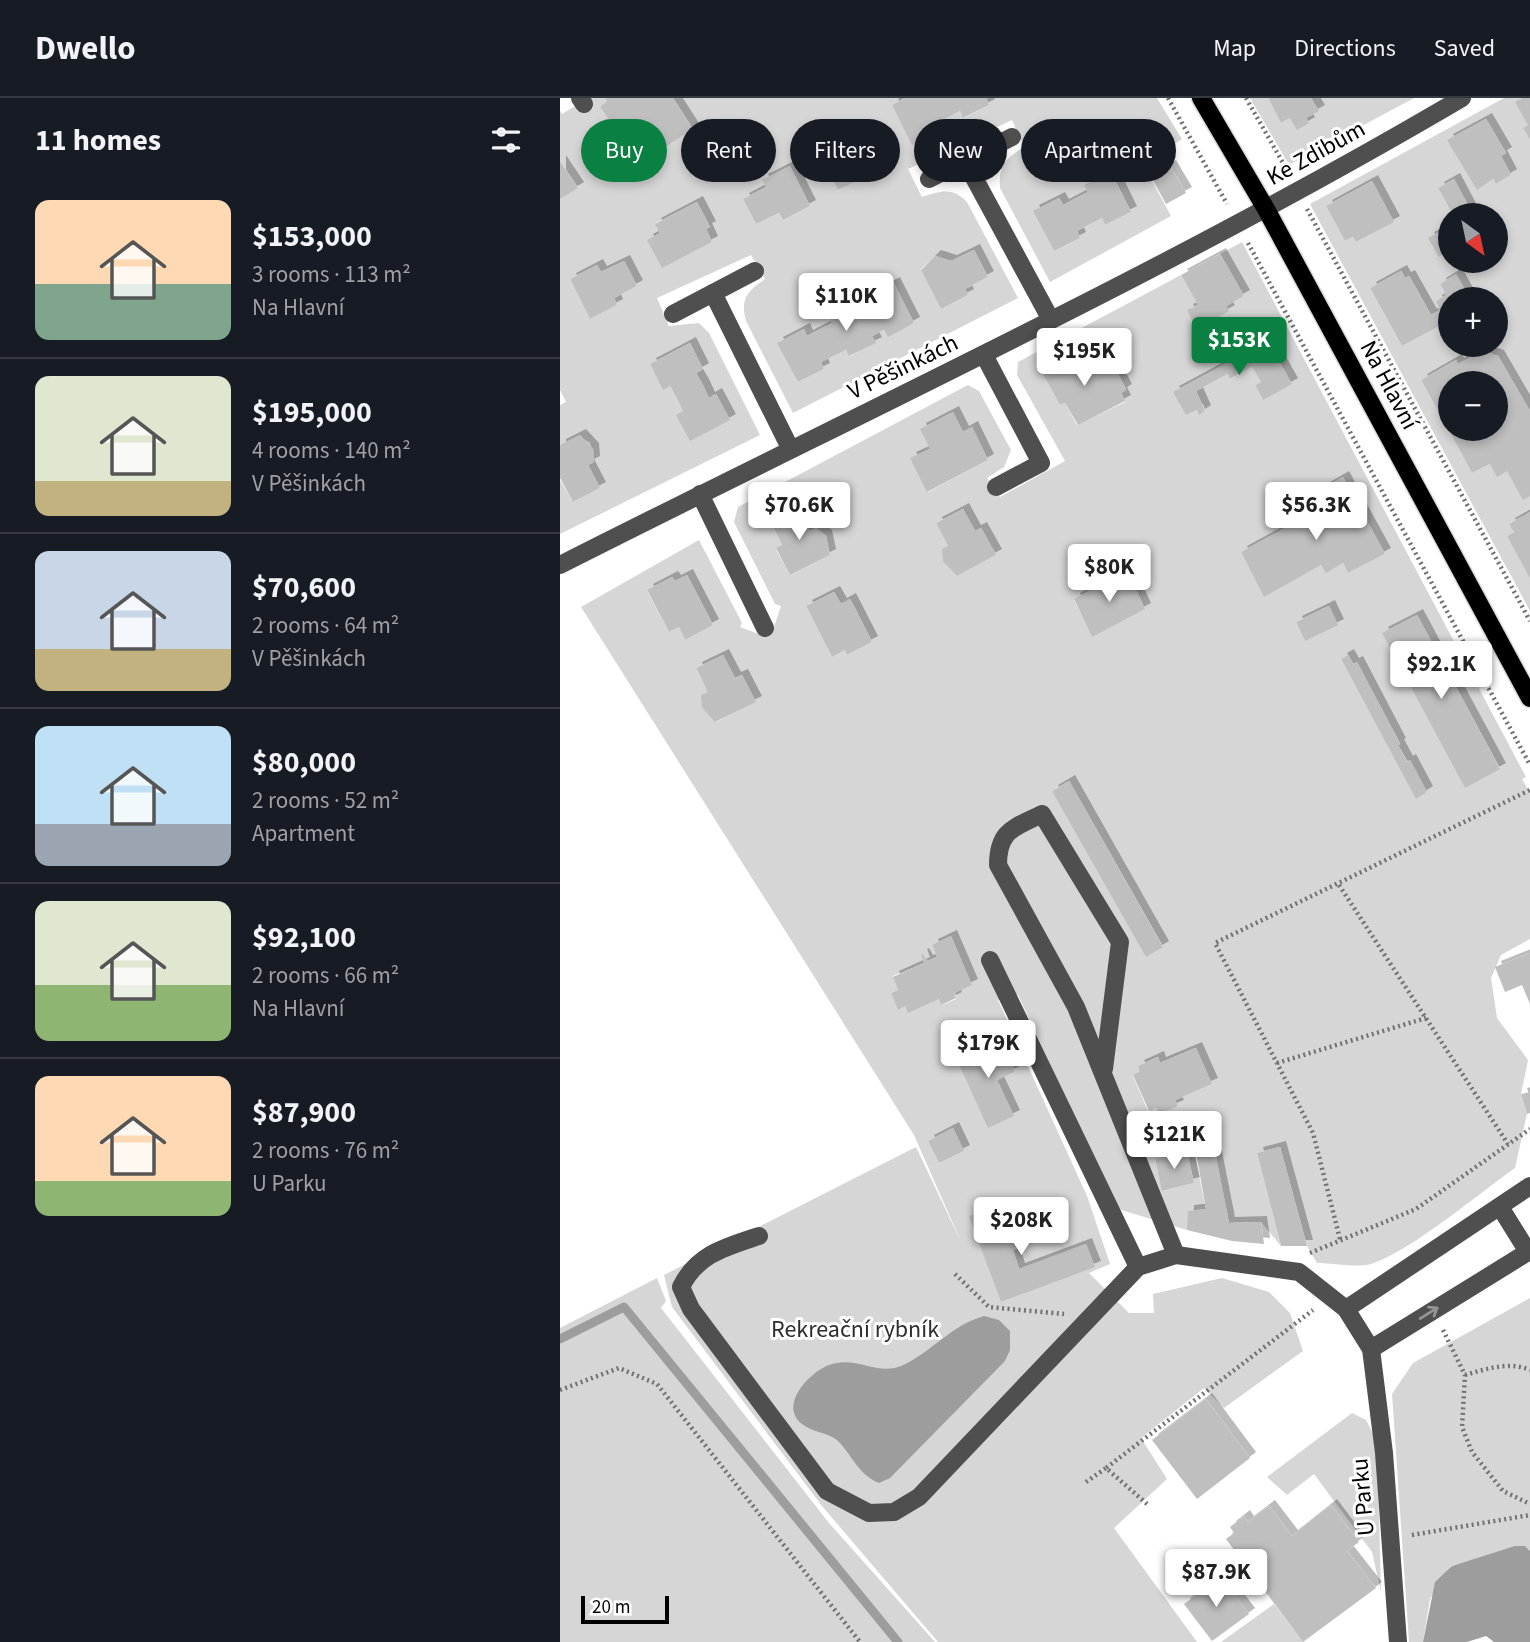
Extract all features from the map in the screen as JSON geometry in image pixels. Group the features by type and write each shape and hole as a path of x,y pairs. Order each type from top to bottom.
{"main road":[{"name":"Na Hlavní","path":"1201,98 1266,209 1530,698"}],"street":[{"name":"Ke Zdibům","path":"1266,209 1462,98"},
{"path":"1007,139 1012,136"},
{"path":"976,182 1051,320"},
{"name":"V Pěšinkách","path":"560,565 790,448 984,355 1266,209"},
{"path":"673,314 755,271"},
{"path":"713,293 790,448"},
{"path":"984,355 1041,463 996,487"},
{"path":"700,494 765,628"},
{"path":"1104,1069 1120,942 1042,814 1008,831 998,845 998,865 1076,1007 1104,1069 1176,1255"},
{"path":"990,960 1138,1267"},
{"path":"1346,1309 1530,1186"},
{"path":"1371,1349 1528,1252 1500,1207"},
{"path":"758,1236 721,1249 690,1268 681,1287 691,1309 827,1491 869,1513 894,1512 919,1497 1138,1267 1176,1255 1299,1272"},
{"name":"U Parku","path":"1299,1272 1346,1309 1371,1349 1384,1454 1398,1642"}],"path":[{"path":"1168,98 1530,765"},
{"path":"1246,98 1530,621"},
{"path":"1340,1239 1313,1133 1215,943 1530,790"},
{"path":"1339,885 1508,1144"},
{"path":"1277,1063 1426,1018"},
{"path":"1299,1272 1312,1251 1416,1209 1530,1129"},
{"path":"955,1274 989,1307 1093,1316"},
{"path":"1086,1482 1330,1297"},
{"path":"1434,1310 1465,1376 1462,1427 1472,1452 1503,1491 1530,1504"},
{"path":"1465,1376 1519,1365 1530,1370"},
{"path":"560,1390 620,1368 657,1384 860,1642"},
{"path":"1106,1468 1147,1504"},
{"path":"1391,1539 1530,1514"}],"green space":[{"path":"588,98 605,98 607,101 600,107 608,119 581,119 581,182 667,182 667,146 681,137 681,182 764,182 766,187 743,199 756,224 779,213 783,220 810,206 798,182 834,182 838,190 855,182 900,182 900,121 912,144 914,143 914,166 908,169 922,197 951,192 967,202 1018,298 793,413 746,321 746,296 765,279 751,255 657,298 669,326 699,323 709,333 760,435 560,534 560,480 573,502 600,488 588,465 594,462 590,442 583,440 560,445 560,405 566,402 560,390 560,199 578,187 560,161 560,111 562,114","holes":["697,202 710,227 706,229 712,242 662,267 660,233 656,223","974,250 988,277 965,289 968,295 941,309 921,269 935,256 951,261","624,261 637,286 614,298 617,305 590,319 570,279 597,265 601,272","893,283 914,323 888,336 884,330 872,336 875,343 850,356 846,350 821,362 824,369 798,382 778,343 804,330 807,336 832,323 829,317 854,303 859,310 871,304 868,297","690,343 703,369 696,373 709,398 716,394 729,420 677,415 683,411 670,386 663,389 650,364"]},
{"path":"673,98 905,98 892,105 899,119 790,119 790,166 776,173 776,119 687,119"},
{"path":"986,98 1157,98 1170,119 1021,119 1021,140 1012,120 1007,122 1007,119 945,119 960,111 964,118 989,105"},
{"path":"1250,98 1268,98 1281,123 1290,118 1309,123 1306,118 1318,111 1311,98 1414,98 1289,165"},
{"path":"1504,98 1523,98 1528,125 1523,128 1530,140 1530,411 1499,357 1508,357 1508,287 1463,287 1456,275 1438,287 1438,311 1431,315 1410,277 1405,278 1401,271 1370,288 1402,346 1438,327 1438,357 1471,357 1458,364 1456,360 1421,380 1438,411 1438,441 1310,204","holes":["1486,119 1506,153 1501,156 1511,175 1496,184 1493,179 1477,189 1448,140","1372,181 1393,222 1356,242 1353,237 1345,241 1326,206"]},
{"path":"1176,129 1182,139 1176,143"},
{"path":"1021,149 1021,182 1091,182 1085,185 1088,192 1063,205 1059,198 1034,212 1054,251 1080,238 1077,231 1102,218 1105,225 1131,212 1116,182 1153,182 1171,216 1050,282 1000,188 1000,182 1007,182 1007,160"},
{"name":"Rekreační rybník","path":"1242,242 1526,777 1522,779 1530,793 1530,939 1501,955 1491,978 1497,1018 1528,1060 1521,1094 1527,1114 1515,1168 1444,1221 1405,1247 1371,1264 1317,1263 1307,1246 1280,1147 1257,1153 1281,1246 1261,1222 1229,1223 1213,1147 1193,1146 1206,1209 1187,1230 1118,1209 1018,995 998,1000 1087,1196 1110,1264 1089,1273 1129,1313 1154,1313 1153,1294 1222,1278 1269,1292 1290,1313 1303,1351 1224,1408 1204,1388 1141,1438 1167,1479 1114,1528 1197,1642 938,1642 822,1506 672,1307 664,1275 916,1147 962,1244 914,1135 581,607 699,540 742,623 740,627 764,636 773,630 781,606 775,604 734,522 738,507 968,385 979,391 1011,450 1004,467 987,478 1000,497 1065,461 1017,375 1018,362 1181,275 1198,305 1188,310 1226,306 1244,296 1220,254","holes":["1268,342 1263,400 1255,385 1261,382 1252,367 1231,379 1228,374 1196,391 1205,411 1199,414 1197,410 1186,415 1174,392","1066,354 1080,378 1111,361 1126,389 1121,393 1125,402 1077,425 1065,403 1060,405 1041,368","953,413 963,432 972,428 988,460 928,492 911,458 930,449","1343,478 1385,554 1348,573 1343,563 1326,572 1321,565 1264,596 1241,552 1307,517 1309,521 1320,515 1310,496","798,508 810,531 816,528 826,536 830,555 790,575 776,549 782,545 771,522","963,509 975,531 981,528 996,555 957,576 943,562 948,546 936,523","1127,572 1092,636 1074,600","687,575 713,625 685,640 679,627 669,632 647,591 672,577 675,581","834,592 841,604 851,600 872,642 847,655 845,650 832,657 806,606","1328,606 1305,641 1296,622","1417,615 1500,768 1465,787 1383,634","723,655 735,678 742,675 755,702 716,722 702,708 702,695 708,692 696,668","1348,656 1353,664 1357,663 1400,743 1398,745 1427,792 1416,798 1341,659","1069,781 1163,947 1052,791","951,937 956,999 942,1005 939,999 908,1012 905,1006 898,1009 891,993 898,990 893,976 924,963 923,954 927,961 937,957 932,945","998,1038 1005,1055 1013,1062 1013,1072 997,1080 1013,1116 989,1127 956,1058","1195,1048 1212,1084 1175,1100 1178,1106 1159,1114 1156,1108 1148,1111 1133,1076 1141,1071 1139,1066 1157,1057 1160,1063","952,1129 964,1151 939,1163 928,1141","1187,1152 1194,1183 1163,1191 1155,1160","1006,1204 1021,1246 1013,1250 1019,1269 1094,1266 1001,1302 970,1216"]},
{"path":"1438,441 1454,441 1472,473 1490,464 1507,471 1530,496 1530,513 1510,523 1514,532 1507,536 1530,574 1530,611"},
{"path":"657,1278 666,1301 661,1308 829,1523 935,1642 560,1642 560,1328"},
{"path":"1530,1298 1530,1551 1525,1546 1451,1566 1430,1599 1423,1642 1409,1642 1392,1394 1413,1363"},
{"path":"1352,1413 1366,1420 1377,1441 1381,1592 1372,1552 1314,1474 1287,1495 1267,1477"},
{"path":"1274,1604 1303,1642 1221,1642"}],"shaded area":[{"path":"984,1316 999,1320 1010,1331 1010,1350 1005,1361 890,1478 879,1483 872,1480 836,1439 805,1426 797,1419 794,1401 798,1392 812,1375 821,1369 848,1362 883,1369 901,1366 951,1332"},
{"path":"1515,1546 1525,1546 1530,1551 1530,1642 1494,1642 1486,1636 1467,1642 1423,1642 1435,1582 1452,1566"}],"building":[{"path":"605,98 673,98 687,119 681,119 681,137 667,146 667,119 608,119 600,107 607,101"},
{"path":"905,98 986,98 989,105 963,118 960,111 945,119 914,119 912,145 892,105"},
{"path":"1268,98 1311,98 1319,111 1306,118 1309,123 1297,130 1290,118 1281,123"},
{"path":"1530,98 1530,140 1523,128 1528,125 1515,102"},
{"path":"1486,119 1506,153 1501,156 1511,175 1496,184 1493,179 1477,190 1447,140"},
{"path":"560,161 578,188 560,199"},
{"path":"790,166 790,182 798,182 810,206 783,220 779,213 756,224 743,199 766,187 763,182 776,182 776,173"},
{"path":"1176,176 1186,193 1166,204 1154,182 1176,182"},
{"path":"1454,179 1467,203 1446,203 1438,188"},
{"path":"1372,181 1394,222 1356,242 1353,237 1345,241 1326,206"},
{"path":"834,182 855,182 838,190"},
{"path":"1090,182 1116,182 1131,212 1105,225 1102,218 1077,231 1080,238 1054,251 1033,211 1059,198 1063,205 1088,192 1084,185"},
{"path":"697,202 710,227 706,229 712,242 662,268 647,240 660,233 655,224"},
{"path":"1438,233 1438,255 1428,238"},
{"path":"974,250 988,277 965,289 968,295 941,309 921,270 935,256 951,261"},
{"path":"1220,254 1244,296 1226,306 1229,311 1200,327 1195,326 1187,310 1198,305 1181,275"},
{"path":"624,261 637,286 614,298 617,305 590,319 570,279 597,265 601,272"},
{"path":"1401,271 1405,278 1409,276 1431,315 1438,311 1438,327 1402,346 1370,288"},
{"path":"1456,274 1463,287 1442,287 1440,284"},
{"path":"894,283 914,323 888,337 884,330 872,336 876,343 849,356 846,350 821,362 824,369 798,382 777,343 804,329 807,336 832,323 829,317 855,303 859,310 871,304 867,297"},
{"path":"1268,341 1292,384 1263,400 1255,385 1261,382 1252,367 1230,379 1228,374 1196,391 1205,411 1199,415 1197,410 1186,415 1173,392"},
{"path":"690,343 703,369 696,373 709,398 716,394 730,420 690,441 676,415 683,411 677,399 670,386 663,390 650,364"},
{"path":"1067,354 1080,378 1111,361 1126,390 1121,393 1125,401 1078,425 1065,403 1060,405 1040,368"},
{"path":"1471,357 1499,357 1507,371 1438,371 1438,411 1421,380 1456,360 1458,364"},
{"path":"1508,373 1530,411 1530,496 1523,500 1507,471 1497,477 1490,464 1472,473 1454,441 1508,441"},
{"path":"953,412 963,432 972,427 988,460 927,492 910,458 930,449 920,429"},
{"path":"580,435 593,449 594,462 588,465 600,488 573,502 560,478 560,445"},
{"path":"1343,477 1385,554 1348,573 1343,563 1326,573 1321,565 1264,597 1241,552 1307,516 1309,521 1320,515 1310,496"},
{"path":"798,508 810,531 816,528 826,536 830,555 790,575 776,548 782,545 771,522"},
{"path":"963,509 975,531 981,528 996,555 957,576 943,562 942,549 948,546 936,523"},
{"path":"1530,512 1530,578 1507,536 1514,532 1509,524"},
{"path":"1127,571 1145,609 1092,637 1074,599"},
{"path":"687,575 713,625 685,640 679,627 669,632 647,590 672,577 675,581"},
{"path":"834,592 841,604 850,599 872,642 847,655 845,650 832,657 806,606"},
{"path":"1329,606 1338,625 1305,641 1296,622"},
{"path":"1417,615 1500,769 1465,788 1382,633"},
{"path":"723,655 735,678 742,675 756,702 715,722 702,708 701,695 708,692 696,668"},
{"path":"1348,655 1353,664 1357,662 1407,762 1410,760 1427,792 1416,799 1341,659"},
{"path":"1069,781 1163,947 1146,957 1052,791"},
{"path":"951,936 972,985 954,993 956,998 941,1005 939,999 908,1013 905,1006 898,1010 891,993 898,990 893,977 924,963 923,954 927,961 937,957 932,945"},
{"path":"1530,953 1530,1004 1522,985 1505,992 1495,967"},
{"path":"998,1038 1005,1055 1013,1062 1014,1072 997,1080 1014,1116 988,1128 956,1058"},
{"path":"1196,1048 1212,1084 1175,1100 1178,1106 1159,1114 1156,1108 1149,1111 1133,1075 1141,1071 1138,1066 1158,1057 1160,1063"},
{"path":"1530,1092 1530,1113 1527,1114 1521,1094"},
{"path":"953,1128 964,1151 939,1163 928,1141"},
{"path":"1195,1147 1214,1147 1229,1223 1261,1222 1264,1244 1232,1241 1187,1230 1188,1211 1206,1209"},
{"path":"1280,1147 1307,1246 1281,1246 1257,1153"},
{"path":"1187,1152 1194,1183 1162,1191 1155,1159"},
{"path":"1006,1204 1021,1247 1013,1250 1019,1269 1086,1244 1095,1267 1001,1302 969,1216"},
{"path":"1206,1399 1250,1458 1197,1499 1152,1440"},
{"path":"1331,1505 1359,1542 1347,1551 1376,1588 1303,1642 1226,1539 1234,1533 1230,1527 1244,1516 1248,1522 1269,1506 1292,1536"},
{"path":"1221,1577 1249,1614 1212,1641 1184,1604"}],"waterway":[{"path":"560,1339 624,1307 898,1642"}]}
